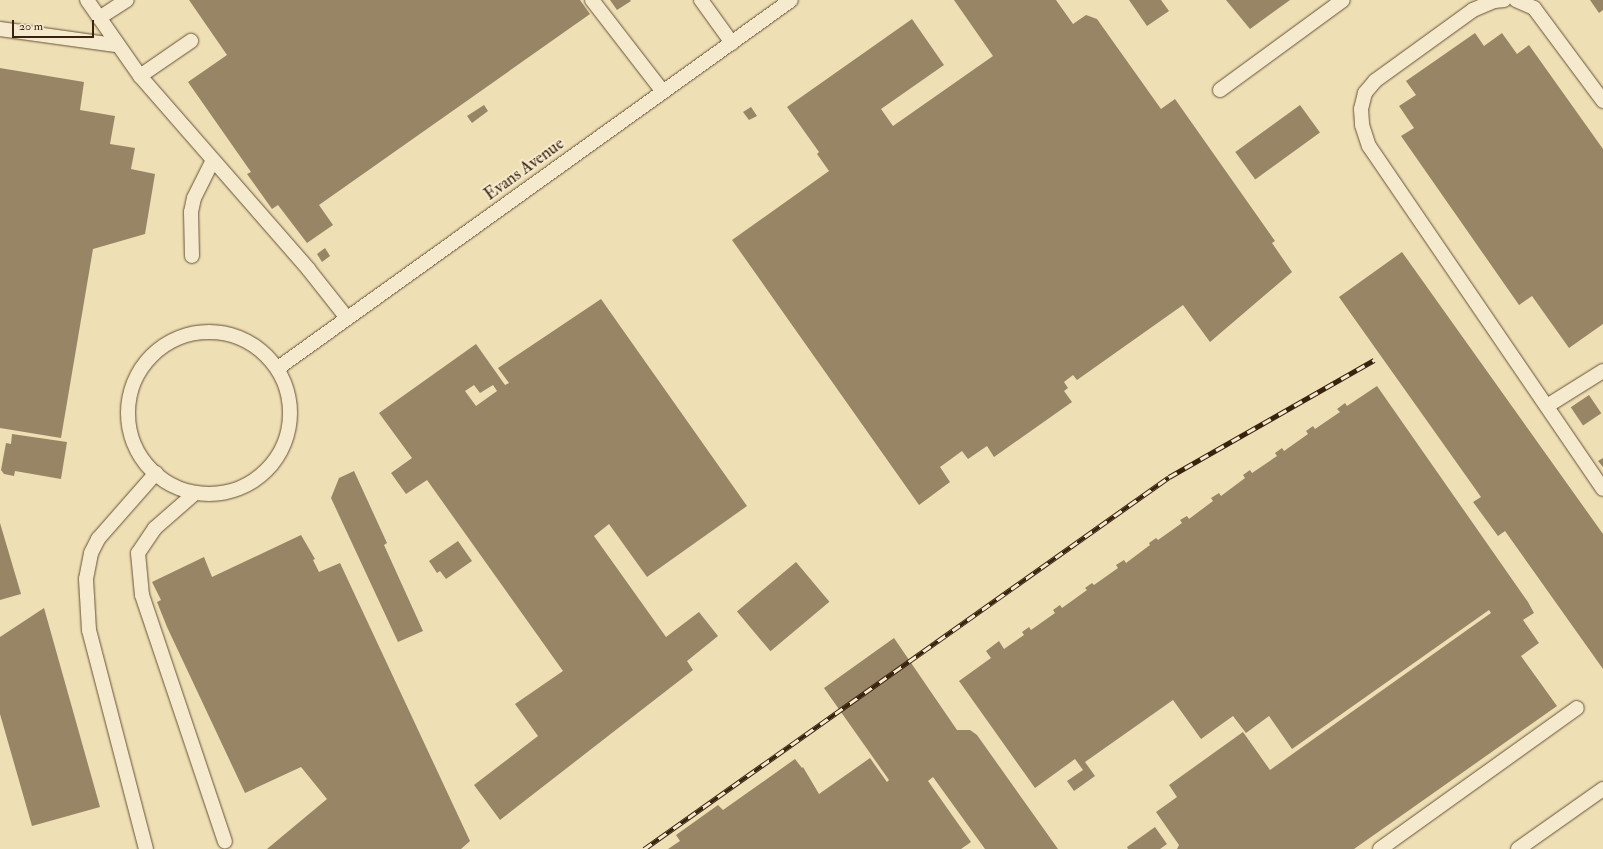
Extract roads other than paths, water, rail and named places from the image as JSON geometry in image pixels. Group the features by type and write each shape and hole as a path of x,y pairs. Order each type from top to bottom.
{"lane":[{"path":"87,0 116,45 140,76 309,270 347,318"},
{"path":"99,18 127,0"},
{"path":"592,0 663,92"},
{"path":"701,0 732,43"},
{"name":"Evans Avenue","path":"278,368 791,0"},
{"path":"1220,90 1343,0"},
{"path":"1504,0 1494,1 1473,10 1375,80 1364,98 1361,109 1362,126 1369,146 1548,406 1603,489"},
{"path":"1516,0 1534,8 1603,101"},
{"path":"0,29 116,45"},
{"path":"140,76 191,41"},
{"path":"192,256 191,212 194,198 213,160"},
{"path":"211,331 237,336 260,348 278,368 290,397 291,420 284,448 271,467 249,485 222,494 194,494 169,484 156,473 148,468 135,447 128,417 131,391 141,367 161,347 181,336 211,331"},
{"path":"1548,406 1603,371"},
{"path":"146,849 89,630 86,579 91,553 98,539 156,473"},
{"path":"194,494 155,528 138,553 142,595 225,841"},
{"path":"1380,849 1577,708"},
{"path":"1527,847 1603,789"}],"railway":[{"path":"644,849 1169,477 1374,360"}]}
